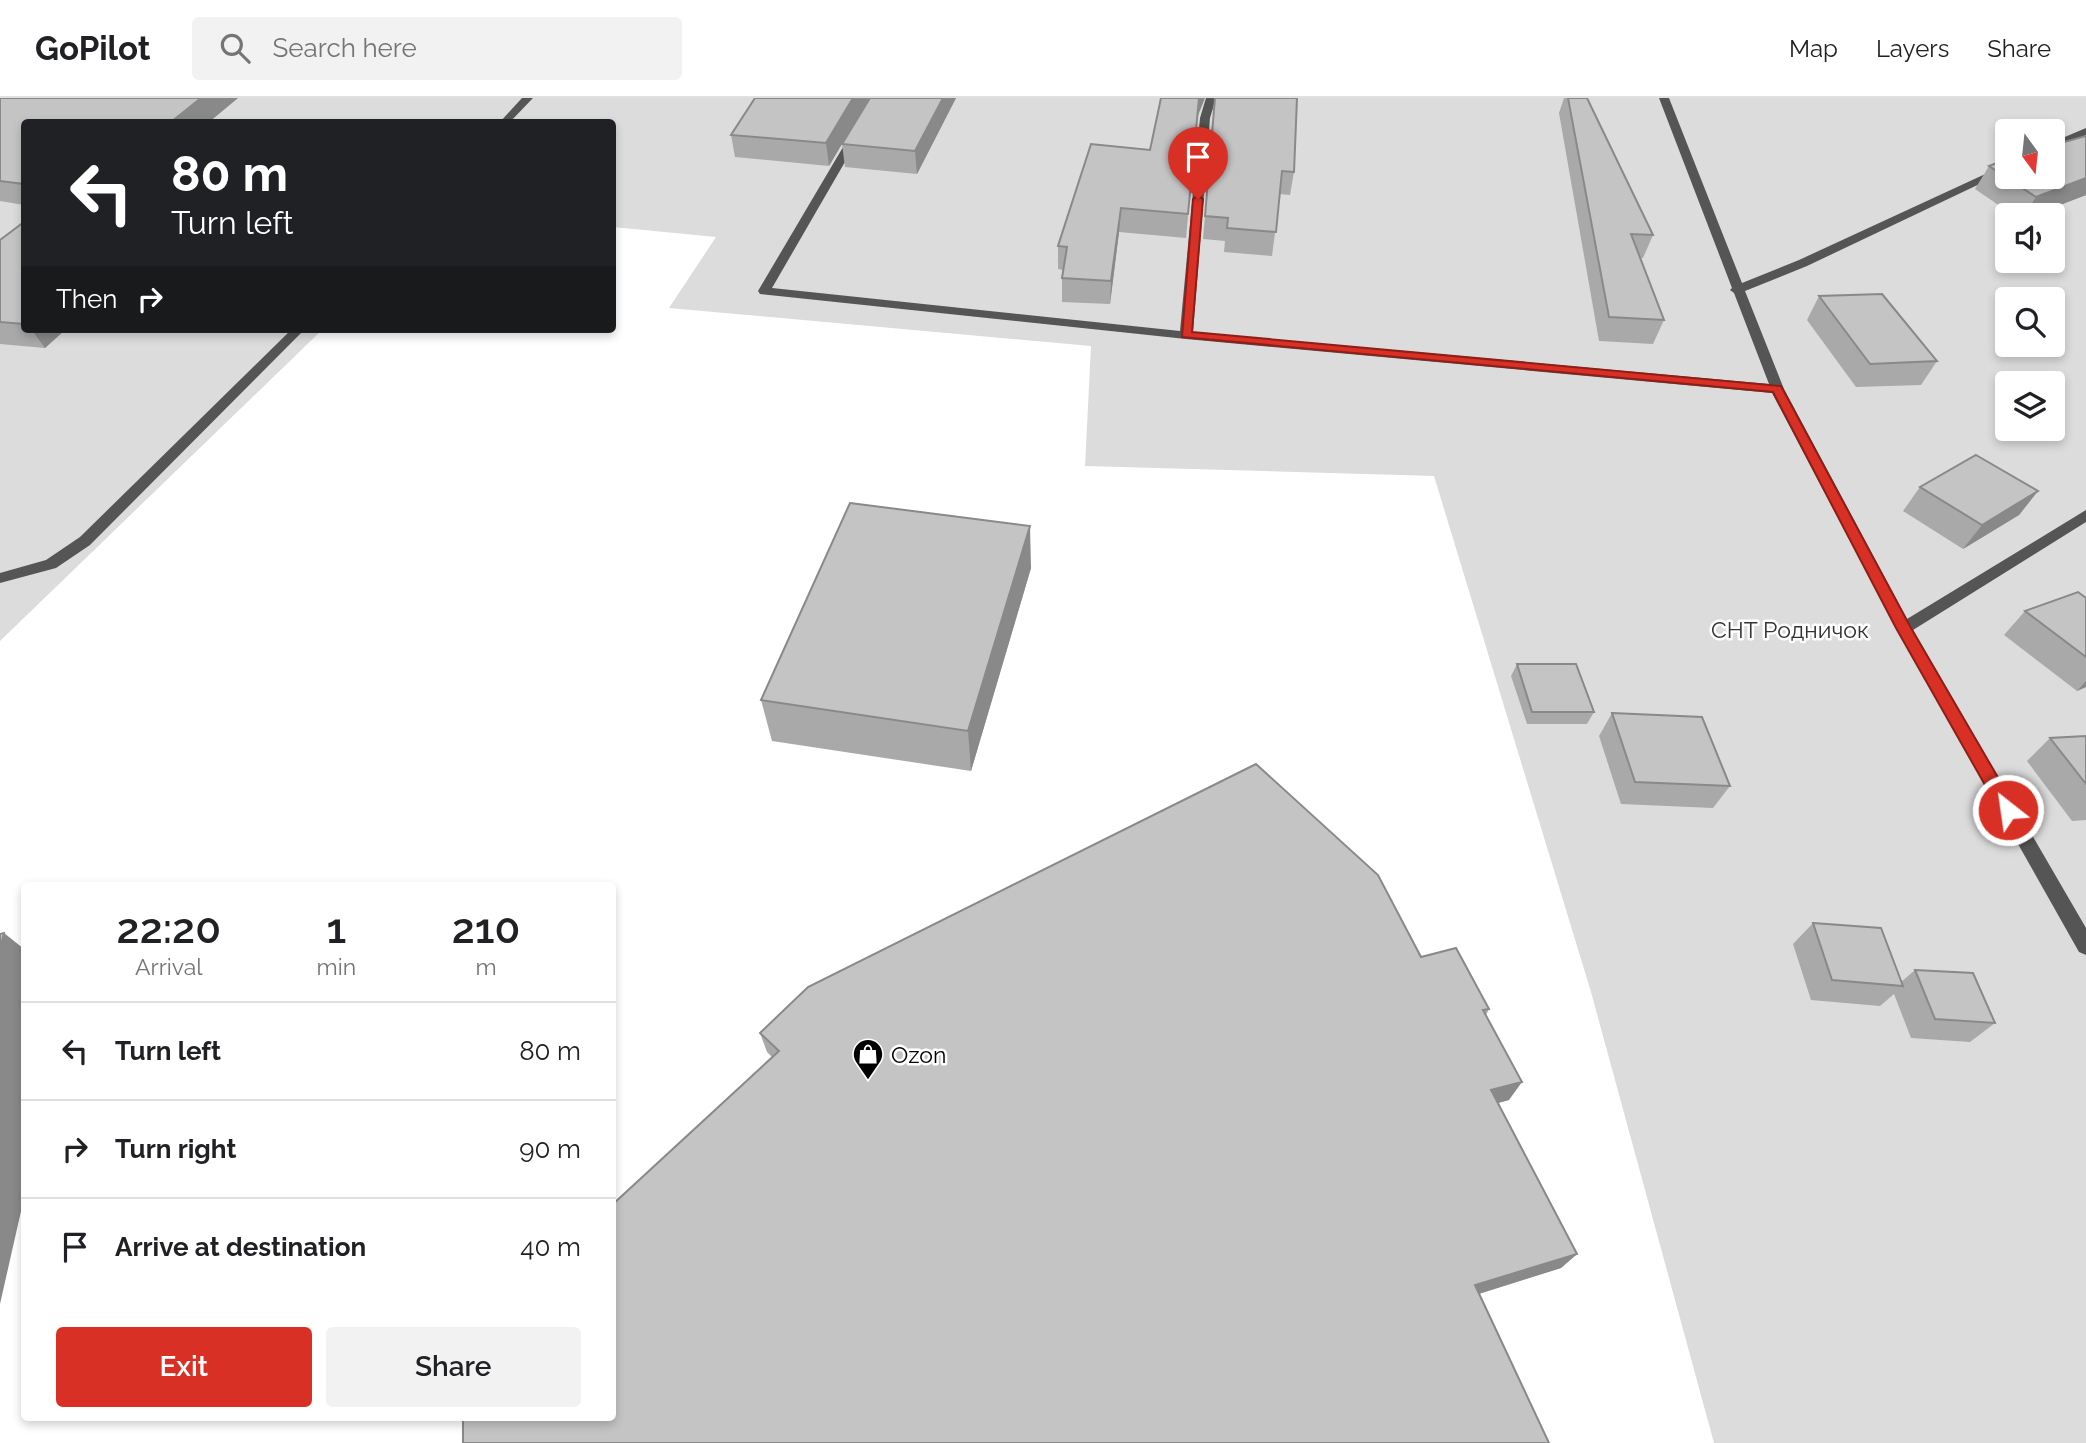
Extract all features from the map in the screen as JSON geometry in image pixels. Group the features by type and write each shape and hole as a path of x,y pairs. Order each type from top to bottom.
{"street":[{"path":"508,119 528,98"},
{"path":"877,98 764,291 1186,335 1777,389"},
{"path":"1186,335 1205,118 1211,98"},
{"path":"1664,98 1777,389 1904,628 2086,946"},
{"path":"2065,141 2086,131"},
{"path":"1737,290 1995,173"},
{"path":"0,578 51,564 85,541 295,333"},
{"path":"1904,628 2086,515"}],"green space":[{"name":"СНТ Родничок","path":"0,98 2086,98 2086,1443 1714,1443 1591,992 1434,476 1085,466 1091,346 669,308 716,237 616,227 616,119 21,119 21,333 319,333 0,641"}],"building":[{"path":"0,98 201,98 175,119 21,119 21,184 0,181"},
{"path":"755,98 853,98 826,143 731,135"},
{"path":"870,98 943,98 915,151 842,144"},
{"path":"1161,98 1199,98 1188,214 1121,208 1111,281 1062,278 1067,247 1058,246 1091,144 1150,150"},
{"path":"1215,98 1297,98 1294,172 1282,171 1276,232 1227,228 1228,218 1205,216"},
{"path":"1568,98 1587,98 1653,235 1631,234 1664,320 1609,317"},
{"path":"2086,136 2086,178 2065,186 2065,142"},
{"path":"2024,189 2057,189 2036,197"},
{"path":"21,224 21,324 0,322 0,240"},
{"path":"1882,294 1937,361 1870,364 1819,296"},
{"path":"1976,455 2038,491 1982,525 1920,487"},
{"path":"850,503 1030,526 968,731 761,700"},
{"path":"2078,592 2086,598 2086,657 2025,611"},
{"path":"1517,664 1576,664 1594,712 1532,712"},
{"path":"1612,713 1702,717 1730,786 1635,782"},
{"path":"2086,736 2086,784 2050,738"},
{"path":"1256,764 1378,875 1421,957 1456,948 1489,1009 1483,1010 1522,1082 1491,1090 1577,1254 1475,1285 1549,1443 463,1443 463,1421 616,1421 616,1201 779,1051 760,1033 808,987"},
{"path":"1813,923 1881,928 1903,986 1832,980"},
{"path":"1915,970 1973,973 1995,1023 1935,1019"}],"place":[{"name":"Ozon","path":"868,1081"}],"route":[{"path":"1198,199 1186,335 1777,389 1904,628 2008,810"}]}
